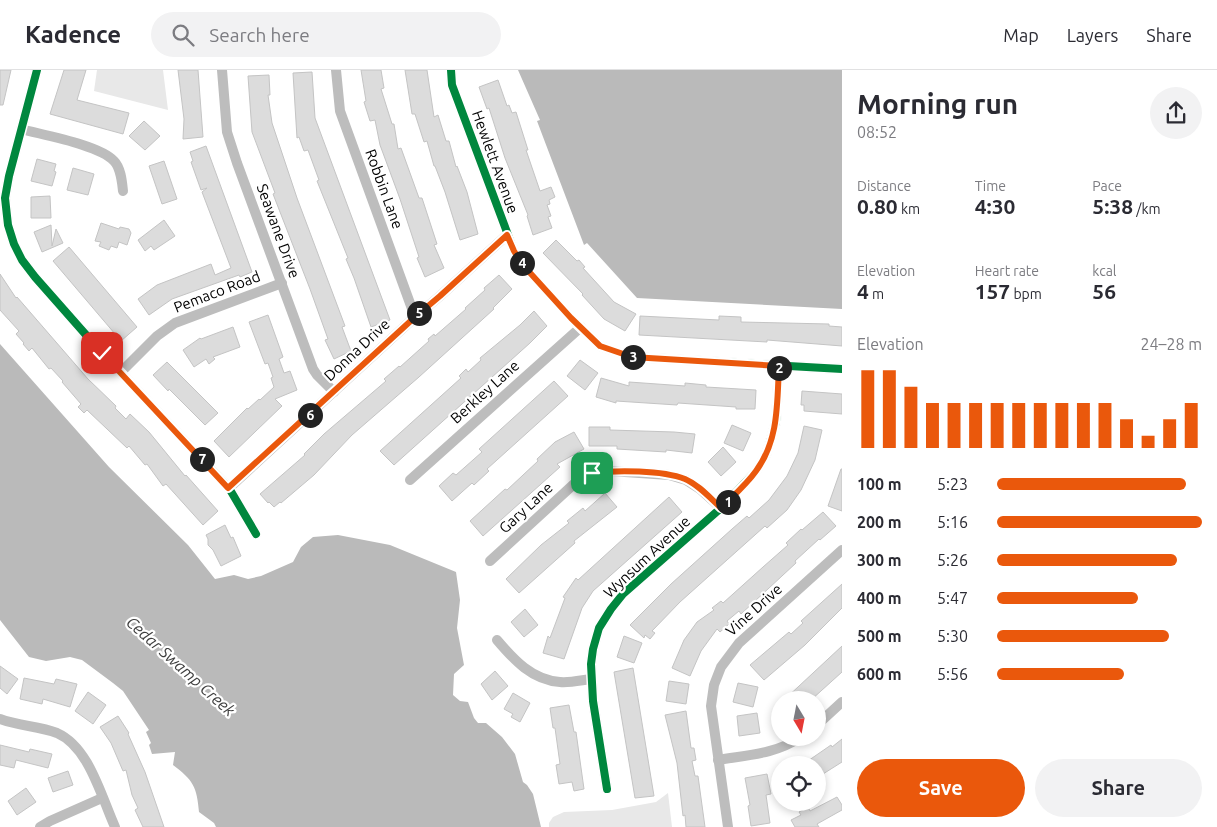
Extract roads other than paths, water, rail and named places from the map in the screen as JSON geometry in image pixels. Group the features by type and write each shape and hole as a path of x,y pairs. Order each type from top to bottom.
{"street":[{"path":"37,70 8,176 5,198 8,225 14,244 22,260 35,277 228,488 256,534"},
{"name":"Seawane Drive","path":"222,70 227,132 237,163 313,369 334,392"},
{"name":"Robbin Lane","path":"336,70 340,111 415,317"},
{"name":"Hewlett Avenue","path":"451,70 452,85 514,251 522,264 600,346 632,357 842,369"},
{"path":"21,129 95,149 108,156 115,162 118,168 123,191"},
{"name":"Donna Drive","path":"228,488 507,235"},
{"name":"Pemaco Road","path":"121,372 157,336 175,323 282,283"},
{"name":"Berkley Lane","path":"410,480 581,327"},
{"name":"Wynsum Avenue","path":"607,789 591,679 593,649 600,628 611,609 623,594 721,508 747,482 766,455 776,422 779,366"},
{"name":"Gary Lane","path":"490,561 574,484 592,473 610,471 669,475 686,480 700,489 721,508"},
{"name":"Vine Drive","path":"728,827 711,706 714,685 721,667 739,643 842,550"},
{"path":"497,640 524,668 540,677 561,682 591,679"},
{"path":"826,717 842,702"},
{"path":"0,719 12,724 57,733 78,748 87,761 115,827"},
{"path":"718,760 771,751 785,746"},
{"path":"40,827 102,798"}],"water":[{"path":"518,70 842,70 842,309 637,298 587,243 584,245 537,121 540,120"},
{"name":"Cedar Swamp Creek","path":"0,344 109,467 188,545 215,579 234,575 248,579 261,576 293,562 301,547 313,537 338,535 390,545 456,572 460,600 457,628 464,665 454,674 453,695 460,701 468,702 478,723 486,723 502,737 515,754 523,782 533,794 541,827 216,827 214,823 199,812 197,796 193,785 173,765 175,752 152,754 149,745 151,743 146,732 149,730 123,691 82,660 70,657 46,661 29,657 0,620"}]}
